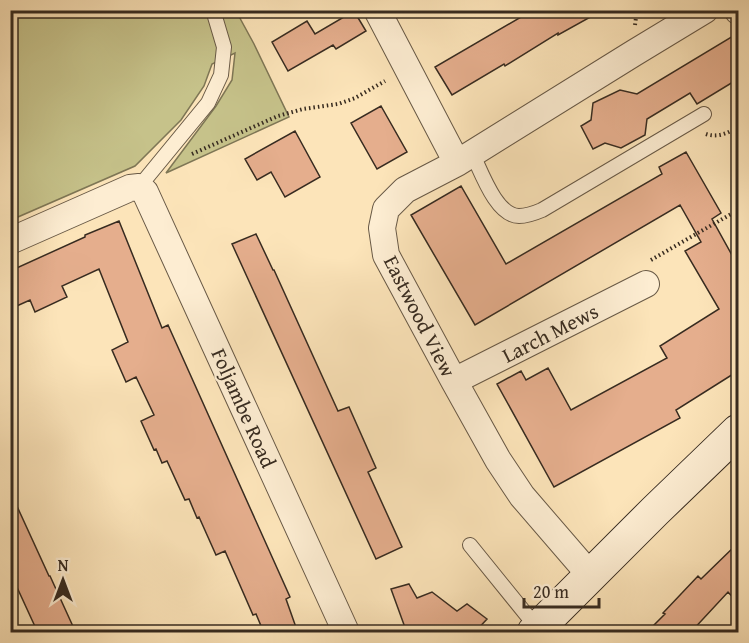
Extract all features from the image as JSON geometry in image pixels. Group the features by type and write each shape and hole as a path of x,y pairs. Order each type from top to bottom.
{"street":[{"path":"377,10 407,68 465,158"},
{"name":"Eastwood View","path":"591,576 522,496 498,460 386,255 382,228 387,209 405,190 465,158 705,10"},
{"path":"10,241 130,188 139,187"},
{"name":"Foljambe Road","path":"139,187 146,192 346,633"},
{"name":"Larch Mews","path":"454,381 646,284"},
{"path":"536,631 738,431"}],"lane":[{"path":"139,187 208,103 221,75 224,47 213,10"},
{"path":"465,158 504,210 516,217 528,215 542,210 704,114"},
{"path":"470,545 536,631"}],"path":[{"path":"191,155 278,116 303,109 338,104 355,98 407,68"},
{"path":"646,284 637,268 738,210"}],"shaded area":[{"path":"25,10 236,11 289,117 166,173 216,106 232,80 235,53 212,64 204,86 181,120 135,166 11,220 10,17"}],"building":[{"path":"533,10 603,10 558,35 558,33 452,95 435,67"},
{"path":"354,11 366,31 336,49 333,45 288,71 272,42 307,21 315,34"},
{"path":"738,33 738,79 697,104 690,93 647,119 645,135 621,148 605,143 593,149 581,126 591,120 593,103 620,90 637,94"},
{"path":"381,106 407,152 377,169 351,123"},
{"path":"295,131 320,177 285,197 271,172 257,180 245,159"},
{"path":"686,152 721,213 712,219 738,266 738,371 676,410 680,418 554,487 497,384 521,371 526,380 548,368 571,410 667,358 660,346 719,309 685,251 701,242 680,205 475,325 411,215 461,186 506,264 662,174 659,167"},
{"path":"119,221 162,328 168,325 290,597 286,599 298,633 264,633 256,614 253,615 225,551 216,555 199,517 197,518 189,499 185,500 167,461 162,463 156,449 154,450 141,421 154,415 136,377 126,382 112,350 128,342 99,269 62,286 67,297 35,312 30,300 10,309 10,271"},
{"path":"256,234 338,411 349,407 376,468 368,472 402,547 376,559 232,244"},
{"path":"10,491 76,633 38,633 10,572"},
{"path":"738,543 738,603 728,592 690,633 646,633 698,576 701,579"},
{"path":"409,584 417,598 432,592 457,611 467,604 487,619 474,633 407,633 391,589"}]}
